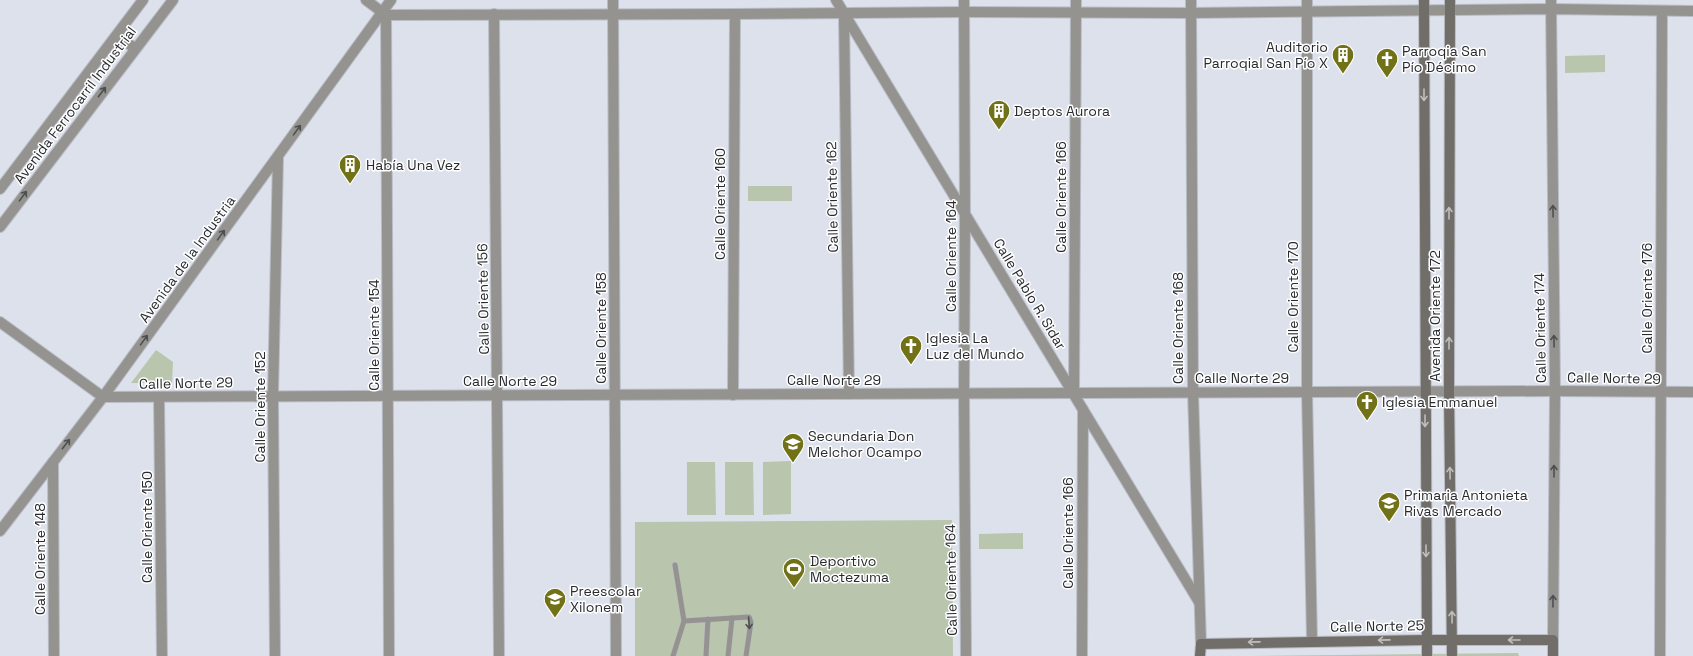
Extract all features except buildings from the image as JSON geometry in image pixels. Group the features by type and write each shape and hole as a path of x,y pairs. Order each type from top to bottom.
{"street":[{"name":"Avenida Ferrocarril Industrial","path":"0,189 143,0"},
{"name":"Avenida Ferrocarril Industrial","path":"0,227 172,0"},
{"path":"366,0 384,13 494,14 1307,12 1424,5 1551,5 1662,12 1693,12"},
{"name":"Avenida de la Industria","path":"0,530 102,397 384,13 392,0"},
{"name":"Calle Oriente 158","path":"613,0 616,656"},
{"name":"Calle Pablo R. Sidar","path":"836,0 1199,602"},
{"name":"Calle Oriente 162","path":"844,0 849,394"},
{"name":"Calle Oriente 164","path":"964,0 964,394 966,656"},
{"name":"Calle Oriente 166","path":"1074,394 1076,0"},
{"name":"Calle Oriente 168","path":"1190,0 1193,392 1201,644 1200,656"},
{"name":"Calle Oriente 170","path":"1307,0 1307,392 1312,641"},
{"name":"Avenida Oriente 172","path":"1424,5 1427,656"},
{"name":"Avenida Oriente 172","path":"1450,5 1449,392 1452,656"},
{"name":"Calle Oriente 174","path":"1551,5 1555,391 1553,656"},
{"name":"Calle Oriente 176","path":"1660,656 1662,12"},
{"name":"Calle Oriente 154","path":"384,13 389,656"},
{"name":"Calle Oriente 156","path":"494,14 499,656"},
{"name":"Calle Oriente 160","path":"733,394 735,14"},
{"path":"116,36 135,48"},
{"name":"Calle Oriente 152","path":"275,656 273,396 278,157"},
{"path":"0,322 102,397"},
{"name":"Calle Norte 29","path":"102,397 1074,394 1425,391 1693,392"},
{"name":"Calle Oriente 150","path":"159,397 162,656"},
{"name":"Calle Oriente 166","path":"1082,656 1083,410"},
{"name":"Calle Oriente 148","path":"53,462 54,656"},
{"name":"Calle Norte 25","path":"1201,644 1312,641 1553,640"}],"lane":[{"path":"673,656 684,620 675,565"},
{"path":"684,620 749,617 751,622 746,656"},
{"path":"728,656 732,618"},
{"path":"706,656 708,619"}],"green space":[{"path":"1605,55 1605,72 1565,73 1565,56"},
{"path":"748,186 792,186 792,201 748,201"},
{"path":"156,350 173,362 172,383 131,383"},
{"path":"791,461 791,514 763,515 763,462"},
{"path":"687,462 715,462 716,515 687,515"},
{"path":"725,462 753,462 754,515 725,515"},
{"name":"Deportivo Moctezuma","path":"952,520 953,656 635,656 635,522"},
{"path":"1023,533 1023,549 979,549 979,534"},
{"path":"1518,653 1519,656 1254,656"}],"place":[{"name":"Auditorio Parroqial San Pío X","path":"1343,74"},
{"name":"Parroqia San Pío Décimo","path":"1387,78"},
{"name":"Deptos Aurora","path":"999,130"},
{"name":"Había Una Vez","path":"350,184"},
{"name":"Iglesia La Luz del Mundo","path":"911,366"},
{"name":"Iglesia Emmanuel","path":"1367,422"},
{"name":"Secundaria Don Melchor Ocampo","path":"793,464"},
{"name":"Primaria Antonieta Rivas Mercado","path":"1389,522"},
{"name":"Deportivo Moctezuma","path":"794,588"},
{"name":"Preescolar Xilonem","path":"555,618"}]}
